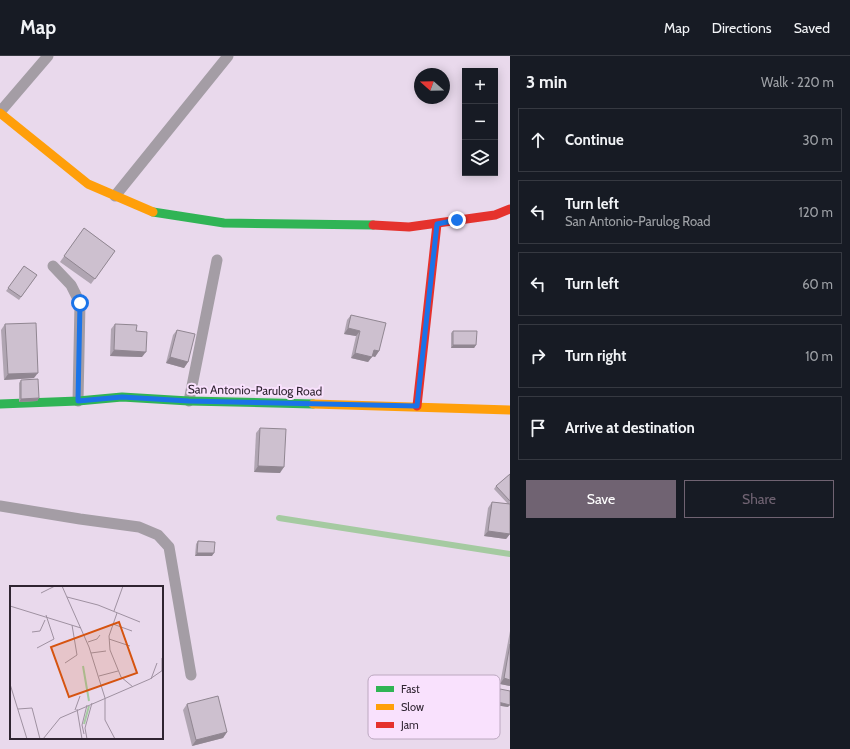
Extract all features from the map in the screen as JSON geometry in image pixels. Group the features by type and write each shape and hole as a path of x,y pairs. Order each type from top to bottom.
{"street":[{"path":"0,113 88,184 155,213 224,223 359,224 408,227 495,215 510,209"},
{"path":"417,406 437,224"},
{"name":"San Antonio-Parulog Road","path":"0,404 78,401 122,397 189,401 417,406 510,410"}],"lane":[{"path":"0,113 48,56"},
{"path":"115,196 228,56"},
{"path":"189,401 217,260"},
{"path":"53,266 71,284 80,303 78,401"},
{"path":"0,506 139,527 158,535 169,547 191,675"}],"building":[{"path":"84,228 115,251 95,279 64,256"},
{"path":"24,266 37,275 21,297 8,288"},
{"path":"351,315 386,323 379,351 374,350 372,357 355,353 360,331 348,328"},
{"path":"36,323 38,373 8,374 5,324"},
{"path":"115,324 137,325 136,331 147,332 146,352 114,350"},
{"path":"177,330 195,334 188,362 170,357"},
{"path":"453,331 477,331 476,345 453,345"},
{"path":"38,379 39,398 21,399 21,380"},
{"path":"260,428 286,429 284,467 258,466"},
{"path":"510,474 510,501 496,486"},
{"path":"492,502 510,504 510,534 488,531"},
{"path":"198,541 215,542 214,553 197,553"},
{"path":"510,644 510,680 504,678"},
{"path":"500,689 510,691 510,705 500,702"},
{"path":"218,696 227,732 196,740 187,704"}],"waterway":[{"path":"279,518 510,554"}],"traffic: fast":[{"path":"153,212 224,223 373,225"},
{"path":"0,404 78,401 122,397 189,401 313,404"}],"traffic: slow":[{"path":"0,113 88,184 153,212"},
{"path":"313,404 510,410"}],"traffic: jam":[{"path":"373,225 409,227 495,215 510,209"},
{"path":"417,406 437,224"}],"route":[{"path":"80,303 78,401 122,397 189,401 417,406 437,224 457,220"}]}
